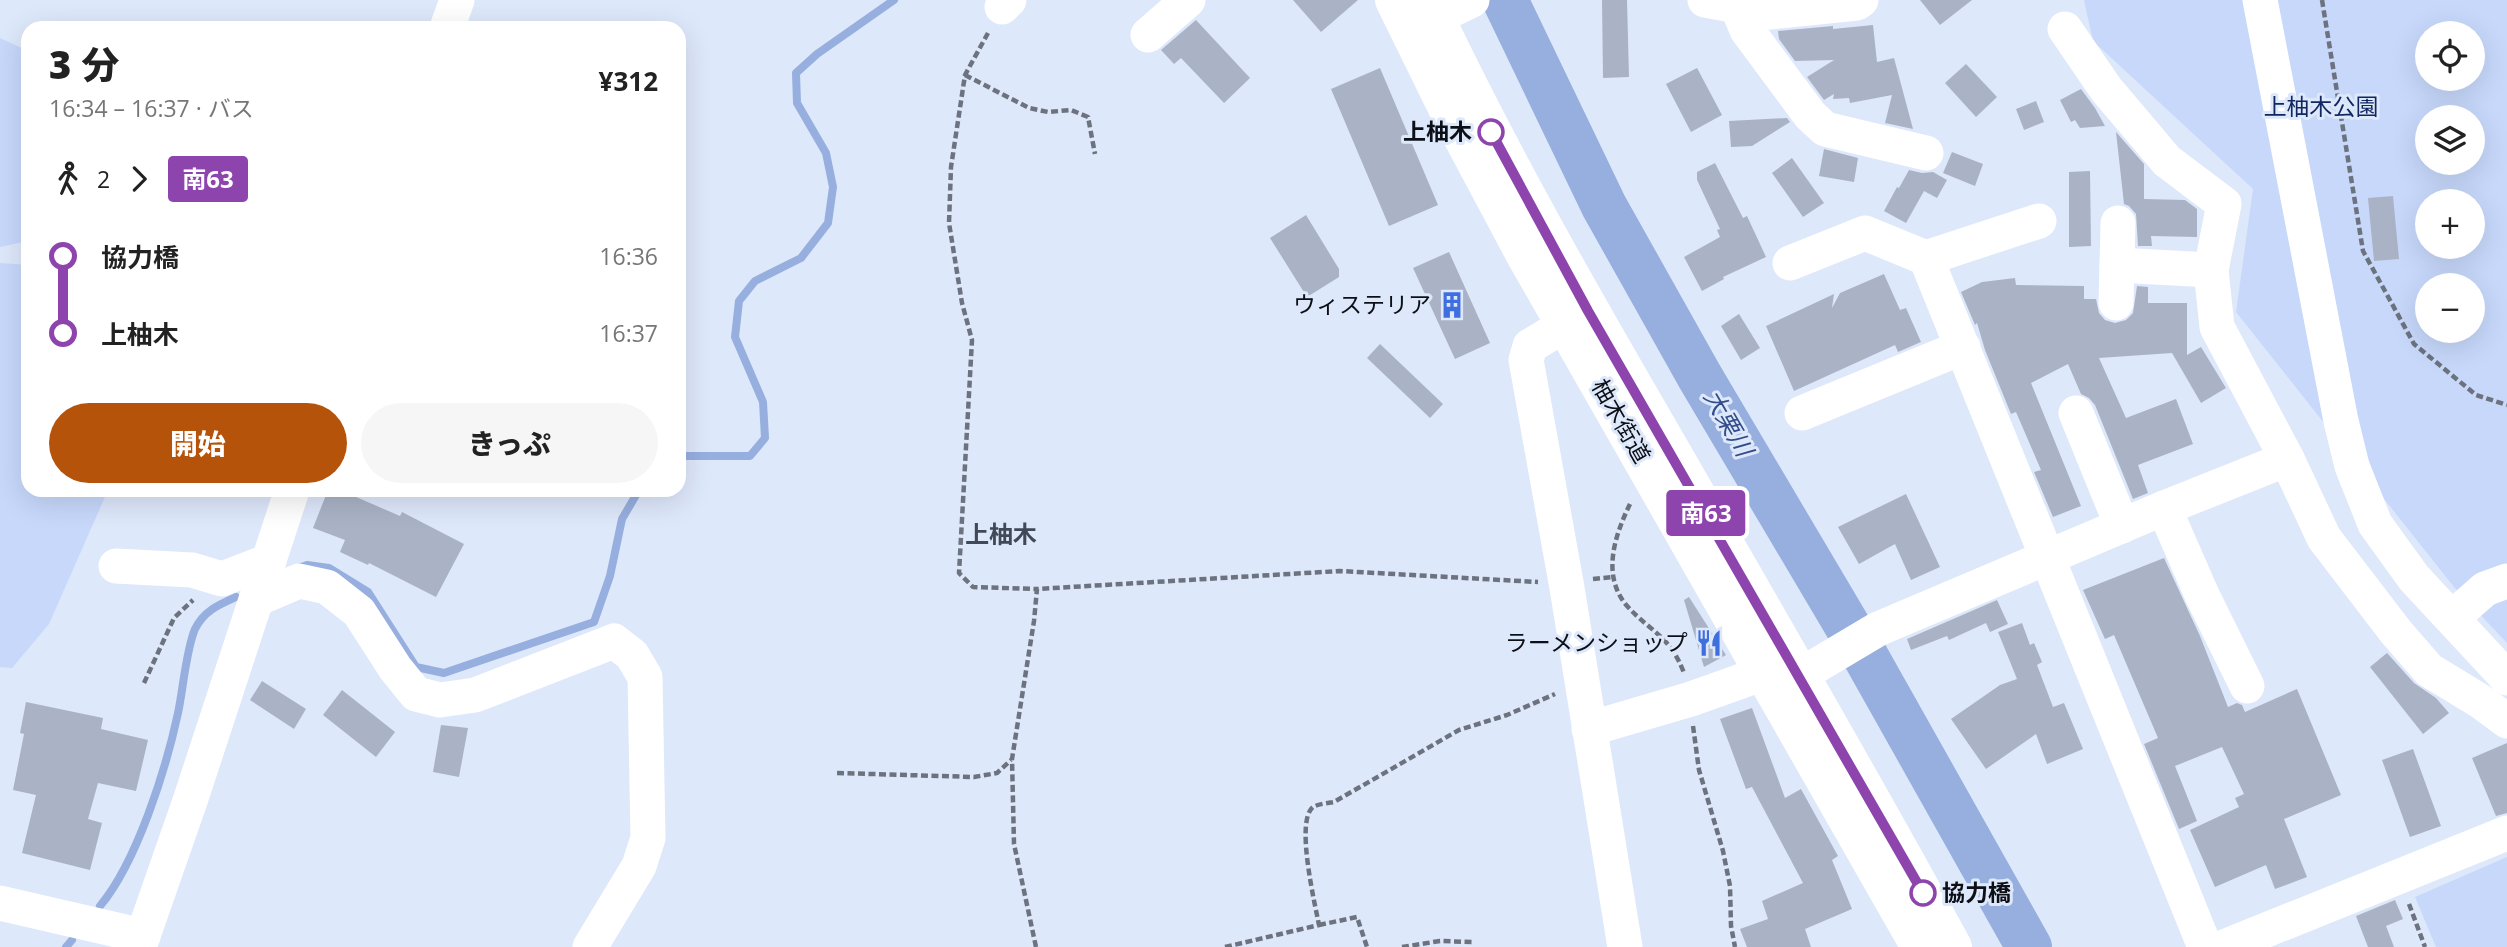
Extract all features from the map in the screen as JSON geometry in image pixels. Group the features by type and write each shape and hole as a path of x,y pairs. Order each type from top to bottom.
{"main road":[{"name":"柚木街道","path":"1394,0 1457,128 1525,255 1577,317"},
{"name":"柚木街道","path":"1431,9 1577,317 1781,674 1953,947"},
{"name":"柚木街道","path":"1781,674 1920,947"}],"street":[{"path":"450,21 457,0"},
{"path":"1148,35 1188,0"},
{"path":"1431,9 1472,0"},
{"path":"1721,3 1770,12 1857,3 1861,0"},
{"path":"2260,0 2305,240 2352,466 2375,524 2414,578 2507,678"},
{"path":"1721,3 1747,30 1810,115 1825,129 1926,153"},
{"path":"2065,29 2106,89 2167,161 2224,204 2211,270 2217,327 2287,460 2324,538 2396,632 2429,670 2507,721"},
{"path":"1790,263 1865,233 1926,258 2039,221"},
{"path":"2116,303 2118,223"},
{"path":"1926,258 2205,947"},
{"path":"2117,265 2211,270"},
{"path":"1577,317 1531,346 1526,360 1567,588 1625,947"},
{"path":"1802,413 1963,348"},
{"path":"2076,413 2122,526"},
{"path":"1589,729 1781,674 1831,656 1878,629 2164,508 2287,460"},
{"path":"0,903 141,942 290,497"},
{"path":"2164,508 2202,595 2248,686"},
{"path":"116,566 192,570 222,579 269,561"},
{"path":"257,598 299,581 327,587 359,612 395,668 416,694 440,700 475,695 614,641 632,655 645,677 649,838 639,866 590,947"},
{"path":"2452,618 2486,589 2507,581"},
{"path":"2224,947 2507,833"}],"path":[{"path":"2322,0 2363,251 2414,344 2476,394 2507,405"},
{"path":"1006,4 965,75 951,167 949,223 962,303 972,340 958,573 973,587 1037,589 1340,571 1528,580 1567,588"},
{"path":"965,75 1029,107 1048,112 1071,110 1088,117 1094,154"},
{"path":"144,683 174,618 202,592 222,579"},
{"path":"1036,947 1014,844 1012,759 1037,589"},
{"path":"1319,925 1305,837 1308,813 1314,806 1335,802 1459,730 1507,715 1564,691"},
{"path":"837,774 974,777 997,773 1012,759"},
{"path":"2408,902 2425,947"},
{"path":"1225,947 1357,917 1367,947"},
{"path":"1402,947 1440,941 1473,942"}],"green space":[{"name":"上柚木公園","path":"2084,0 2507,0 2507,643 2454,587 2236,312 2253,189 2093,41"},
{"path":"0,38 21,48 21,242 0,247"},
{"path":"0,263 21,264 21,497 105,497 49,624 12,668 0,667"},
{"path":"2507,857 2507,947 2436,947 2415,897"}],"building":[{"path":"1293,0 1358,0 1321,32"},
{"path":"1602,0 1627,0 1629,77 1603,78"},
{"path":"1920,0 1972,0 1940,25"},
{"path":"1196,20 1250,78 1224,103 1181,58 1174,64 1161,50"},
{"path":"1873,25 1877,62 1894,58 1913,129 1885,123 1892,95 1850,103 1849,98 1833,99 1834,94 1824,100 1807,77 1834,60 1795,61 1779,39 1778,31"},
{"path":"1966,64 1997,97 1976,117 1945,83"},
{"path":"1380,68 1438,205 1389,226 1331,89"},
{"path":"1697,68 1722,115 1691,132 1666,84"},
{"path":"2081,89 2105,126 2080,128 2075,120 2071,122 2060,100"},
{"path":"2036,101 2044,122 2024,130 2016,109"},
{"path":"1787,118 1790,122 1752,146 1731,147 1729,121"},
{"path":"2116,132 2144,164 2144,199 2185,200 2197,209 2197,237 2151,236 2152,246 2138,246 2136,214 2124,204"},
{"path":"1824,149 1858,158 1854,182 1819,176"},
{"path":"1952,152 1983,164 1975,186 1943,173"},
{"path":"1792,158 1824,203 1803,217 1772,173"},
{"path":"1715,163 1743,218 1747,216 1766,257 1723,277 1724,279 1702,291 1684,257 1720,237 1717,230 1720,229 1697,180 1697,172"},
{"path":"1909,170 1933,172 1947,180 1937,198 1924,191 1906,223 1884,211"},
{"path":"2090,171 2091,246 2069,247 2069,172"},
{"path":"2393,196 2399,259 2374,261 2368,198"},
{"path":"1306,215 1339,269 1339,277 1307,297 1270,238"},
{"name":"ウィステリア","path":"1449,252 1490,343 1455,359 1413,268"},
{"path":"1884,274 1900,310 1906,308 1921,342 1898,352 1895,345 1794,391 1766,326 1834,294 1832,308 1840,293"},
{"path":"2015,278 2016,285 2084,286 2084,299 2096,299 2099,313 2105,320 2115,323 2126,320 2133,313 2137,286 2148,287 2148,303 2187,303 2187,355 2201,347 2226,388 2201,403 2172,353 2099,358 2126,418 2176,399 2193,444 2138,465 2148,493 2133,499 2095,405 2081,394 2068,364 2031,383 2081,506 2053,517 2034,472 2041,470 2016,412 2011,414 1977,323 1975,325 1961,292 1982,282"},
{"path":"1739,314 1760,348 1741,360 1721,326"},
{"path":"1380,344 1443,404 1430,418 1367,358"},
{"path":"1906,494 1940,567 1911,580 1895,544 1859,564 1838,527"},
{"path":"325,497 356,497 400,516 402,512 464,544 436,597 369,563 368,565 340,552 345,540 313,528"},
{"path":"2164,558 2200,636 2228,707 2237,703 2242,705 2245,712 2297,689 2341,795 2284,819 2307,877 2275,889 2266,865 2215,887 2190,830 2239,807 2235,798 2244,794 2222,747 2175,766 2197,821 2179,829 2144,744 2158,738 2114,635 2105,639 2083,590"},
{"path":"1689,597 1726,655 1704,667 1684,600"},
{"path":"1997,600 2008,624 1990,632 1986,623 1949,640 1947,636 1911,650 1907,639"},
{"path":"2022,623 2030,645 2034,643 2042,662 2037,665 2053,707 2064,703 2083,749 2047,764 2036,734 1986,769 1951,719 2000,685 2017,679 1998,632"},
{"path":"2387,653 2414,683 2436,698 2449,713 2423,734 2370,667"},
{"path":"262,681 306,709 294,729 250,700"},
{"path":"342,690 395,732 376,757 323,715"},
{"path":"26,702 103,718 101,729 148,740 136,791 98,783 88,819 102,823 90,870 22,853 36,795 13,790 24,734 20,733"},
{"path":"1752,708 1785,798 1801,789 1838,856 1832,860 1852,909 1805,929 1811,947 1747,947 1740,929 1768,919 1762,901 1803,883 1752,787 1746,789 1720,719"},
{"path":"441,725 468,728 459,777 433,772"},
{"path":"2507,743 2507,813 2496,816 2472,758"},
{"path":"2413,749 2441,826 2410,837 2382,760"},
{"path":"2395,900 2403,919 2386,926 2394,947 2368,947 2356,916"}],"waterway":[{"path":"686,456 750,456 765,438 763,402 735,337 739,301 755,281 801,258 828,223 833,187 826,153 797,103 796,73 817,54 894,0"},
{"name":"大栗川","path":"1505,0 1604,206 1700,377 1867,659 2029,947"},
{"path":"299,568 307,565 329,568 368,592 416,667 444,673 594,622 610,576 622,519 635,497"},
{"path":"100,906 126,865 158,787 173,736 195,629 207,613 236,597"},
{"path":"66,947 72,940"}],"bus line":[{"name":"南63","path":"1491,132 1588,311 1667,444 1923,893"}],"place":[{"name":"上柚木","path":"1491,132"},
{"name":"ウィステリア","path":"1452,305"},
{"name":"ラーメンショップ","path":"1709,643"},
{"name":"協力橋","path":"1923,893"}],"district":[{"name":"上柚木","path":"1001,535"}]}
